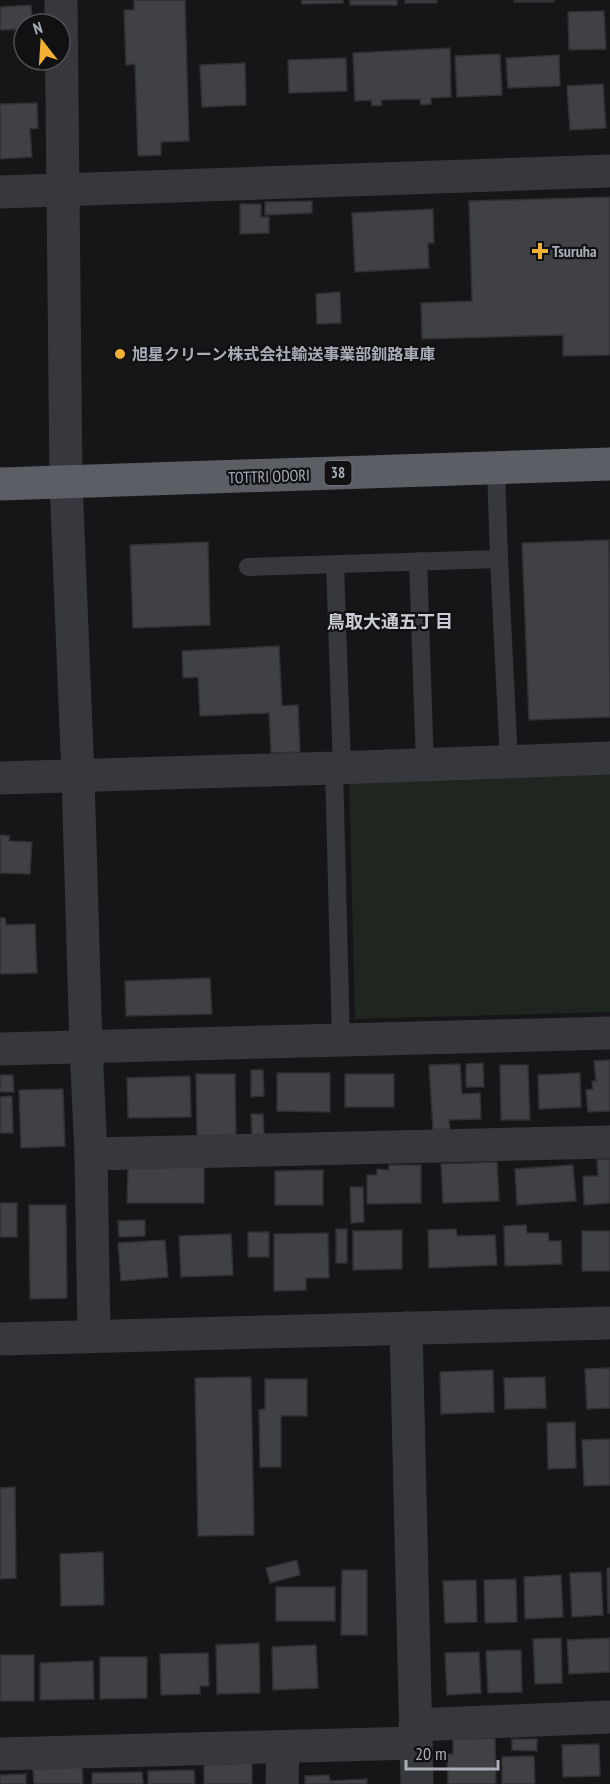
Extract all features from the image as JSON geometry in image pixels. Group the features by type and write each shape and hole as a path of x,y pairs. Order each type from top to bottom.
{"highway":[{"name":"TOTTRI ODORI","path":"0,484 610,464"}],"street":[{"path":"61,0 66,482 91,1154 94,1336"},
{"path":"0,192 610,171"},
{"path":"0,778 610,758"},
{"path":"0,1049 610,1033"},
{"path":"91,1154 610,1142"},
{"path":"0,1339 610,1323"},
{"path":"406,1328 417,1784"},
{"path":"0,1754 282,1747 610,1717"},
{"path":"282,1747 282,1784"}],"lane":[{"path":"496,468 509,762"},
{"path":"248,567 499,559"},
{"path":"418,561 425,765"},
{"path":"335,564 340,1040"}],"shaded area":[{"path":"610,771 610,1012 355,1019 349,779"}],"building":[{"path":"134,0 185,0 189,141 161,142 161,155 138,156 135,64 126,65 124,10 134,10"},
{"path":"302,0 343,0 343,3 302,4"},
{"path":"350,0 397,0 397,5 350,5"},
{"path":"405,0 437,0 437,3 405,3"},
{"path":"514,0 554,0 554,2 514,2"},
{"path":"31,5 31,12 12,12 12,30 0,30 0,7"},
{"path":"604,11 606,49 569,50 568,12"},
{"path":"450,48 451,97 431,98 431,104 421,105 420,99 381,100 382,105 372,106 371,100 355,101 353,53"},
{"path":"500,54 502,95 457,97 455,56"},
{"path":"559,55 560,86 508,88 506,58"},
{"path":"346,58 347,91 289,93 288,60"},
{"path":"245,63 246,105 202,107 200,65"},
{"path":"603,84 606,128 570,130 567,86"},
{"path":"37,103 38,128 30,129 32,157 0,159 0,104"},
{"name":"Tsuruha","path":"610,197 610,355 563,356 563,335 422,339 421,303 472,301 469,201"},
{"path":"312,201 312,213 265,215 265,202"},
{"path":"240,204 261,204 261,217 269,217 269,233 240,234"},
{"path":"433,209 434,243 428,243 429,268 355,272 352,213"},
{"path":"340,292 341,323 317,324 316,294"},
{"path":"609,540 610,717 529,720 522,543"},
{"path":"208,542 210,625 133,628 130,545"},
{"path":"279,646 282,706 298,705 300,752 271,753 269,713 200,716 198,677 183,678 182,651"},
{"path":"0,835 10,836 9,841 32,842 30,874 0,873"},
{"path":"0,918 5,918 6,925 35,924 37,973 0,974"},
{"path":"210,978 212,1014 126,1016 125,981"},
{"path":"610,1060 610,1111 588,1112 586,1090 593,1089 592,1081 596,1081 594,1061"},
{"path":"483,1063 484,1087 466,1087 466,1064"},
{"path":"460,1064 462,1094 480,1093 481,1119 449,1120 450,1129 433,1130 429,1065"},
{"path":"500,1065 528,1065 530,1120 501,1120"},
{"path":"251,1070 263,1070 264,1096 251,1097"},
{"path":"277,1073 330,1073 330,1112 277,1111"},
{"path":"580,1073 581,1107 539,1109 538,1075"},
{"path":"196,1074 235,1074 236,1137 197,1137"},
{"path":"345,1074 394,1074 394,1107 345,1107"},
{"path":"0,1075 13,1075 14,1092 0,1092"},
{"path":"190,1076 191,1117 128,1118 127,1078"},
{"path":"63,1089 65,1146 21,1148 19,1090"},
{"path":"12,1096 13,1133 0,1133 0,1097"},
{"path":"251,1114 263,1114 264,1136 252,1137"},
{"path":"610,1159 610,1203 584,1205 583,1176 598,1176 597,1160"},
{"path":"497,1162 499,1201 443,1203 441,1164"},
{"path":"389,1165 421,1165 421,1203 367,1204 367,1175 377,1175 377,1169 389,1170"},
{"path":"573,1165 576,1201 517,1205 515,1169"},
{"path":"128,1167 204,1167 204,1203 127,1203"},
{"path":"323,1170 323,1205 275,1205 275,1171"},
{"path":"350,1187 363,1187 364,1222 351,1223"},
{"path":"0,1203 17,1203 17,1237 0,1237"},
{"path":"29,1205 66,1205 67,1298 30,1299"},
{"path":"145,1220 145,1236 119,1237 118,1221"},
{"path":"526,1225 527,1233 548,1233 549,1241 561,1241 562,1264 505,1266 504,1226"},
{"path":"336,1229 347,1229 347,1263 336,1263"},
{"path":"456,1229 457,1236 495,1235 497,1265 429,1268 428,1230"},
{"path":"402,1230 402,1269 353,1270 353,1231"},
{"path":"582,1231 610,1231 610,1271 582,1271"},
{"path":"248,1232 269,1232 269,1257 248,1257"},
{"path":"328,1233 329,1278 306,1278 306,1290 274,1291 274,1234"},
{"path":"231,1234 233,1275 181,1277 179,1236"},
{"path":"165,1240 168,1277 121,1281 118,1243"},
{"path":"610,1368 610,1408 587,1409 585,1369"},
{"path":"493,1370 494,1412 441,1414 440,1372"},
{"path":"251,1377 254,1535 198,1536 195,1378"},
{"path":"545,1377 546,1408 505,1409 504,1378"},
{"path":"265,1379 307,1379 307,1416 281,1416 281,1467 260,1467 259,1410 265,1409"},
{"path":"575,1422 576,1468 548,1469 547,1423"},
{"path":"610,1439 610,1485 584,1486 582,1440"},
{"path":"15,1487 16,1578 0,1579 0,1488"},
{"path":"103,1552 104,1605 61,1606 60,1554"},
{"path":"297,1560 300,1575 270,1583 266,1568"},
{"path":"607,1568 610,1568 610,1613 608,1613"},
{"path":"342,1570 367,1570 367,1635 341,1635"},
{"path":"601,1572 603,1615 572,1617 570,1573"},
{"path":"561,1575 563,1617 525,1619 524,1577"},
{"path":"516,1579 517,1622 485,1623 484,1580"},
{"path":"476,1580 477,1622 445,1623 443,1581"},
{"path":"276,1587 335,1587 335,1621 276,1621"},
{"path":"561,1638 562,1683 535,1684 533,1639"},
{"path":"610,1638 610,1672 569,1674 567,1640"},
{"path":"259,1643 260,1693 217,1694 216,1645"},
{"path":"316,1645 318,1688 273,1690 272,1647"},
{"path":"521,1650 522,1692 488,1693 486,1651"},
{"path":"479,1652 481,1693 447,1695 445,1653"},
{"path":"208,1653 209,1686 200,1686 200,1694 161,1695 160,1654"},
{"path":"0,1655 34,1655 34,1701 0,1701"},
{"path":"100,1657 147,1657 147,1698 100,1699"},
{"path":"93,1661 94,1699 40,1700 40,1663"},
{"path":"495,1738 496,1784 448,1784 447,1754 453,1754 453,1739"},
{"path":"512,1739 537,1739 537,1751 512,1750"},
{"path":"599,1744 600,1776 563,1777 562,1745"},
{"path":"534,1756 535,1784 502,1784 502,1757"},
{"path":"252,1763 252,1784 204,1784 204,1765"},
{"path":"82,1767 83,1784 34,1784 33,1769"},
{"path":"194,1770 195,1784 148,1784 148,1771"},
{"path":"142,1772 143,1784 92,1784 92,1773"},
{"path":"26,1774 26,1784 0,1784 0,1775"},
{"path":"329,1775 330,1781 367,1779 367,1784 305,1784 305,1776"}],"place":[{"name":"Tsuruha","path":"540,251"},
{"name":"旭星クリーン株式会社輸送事業部釧路車庫","path":"120,354"}],"district":[{"name":"鳥取大通五丁目","path":"390,622"}]}
